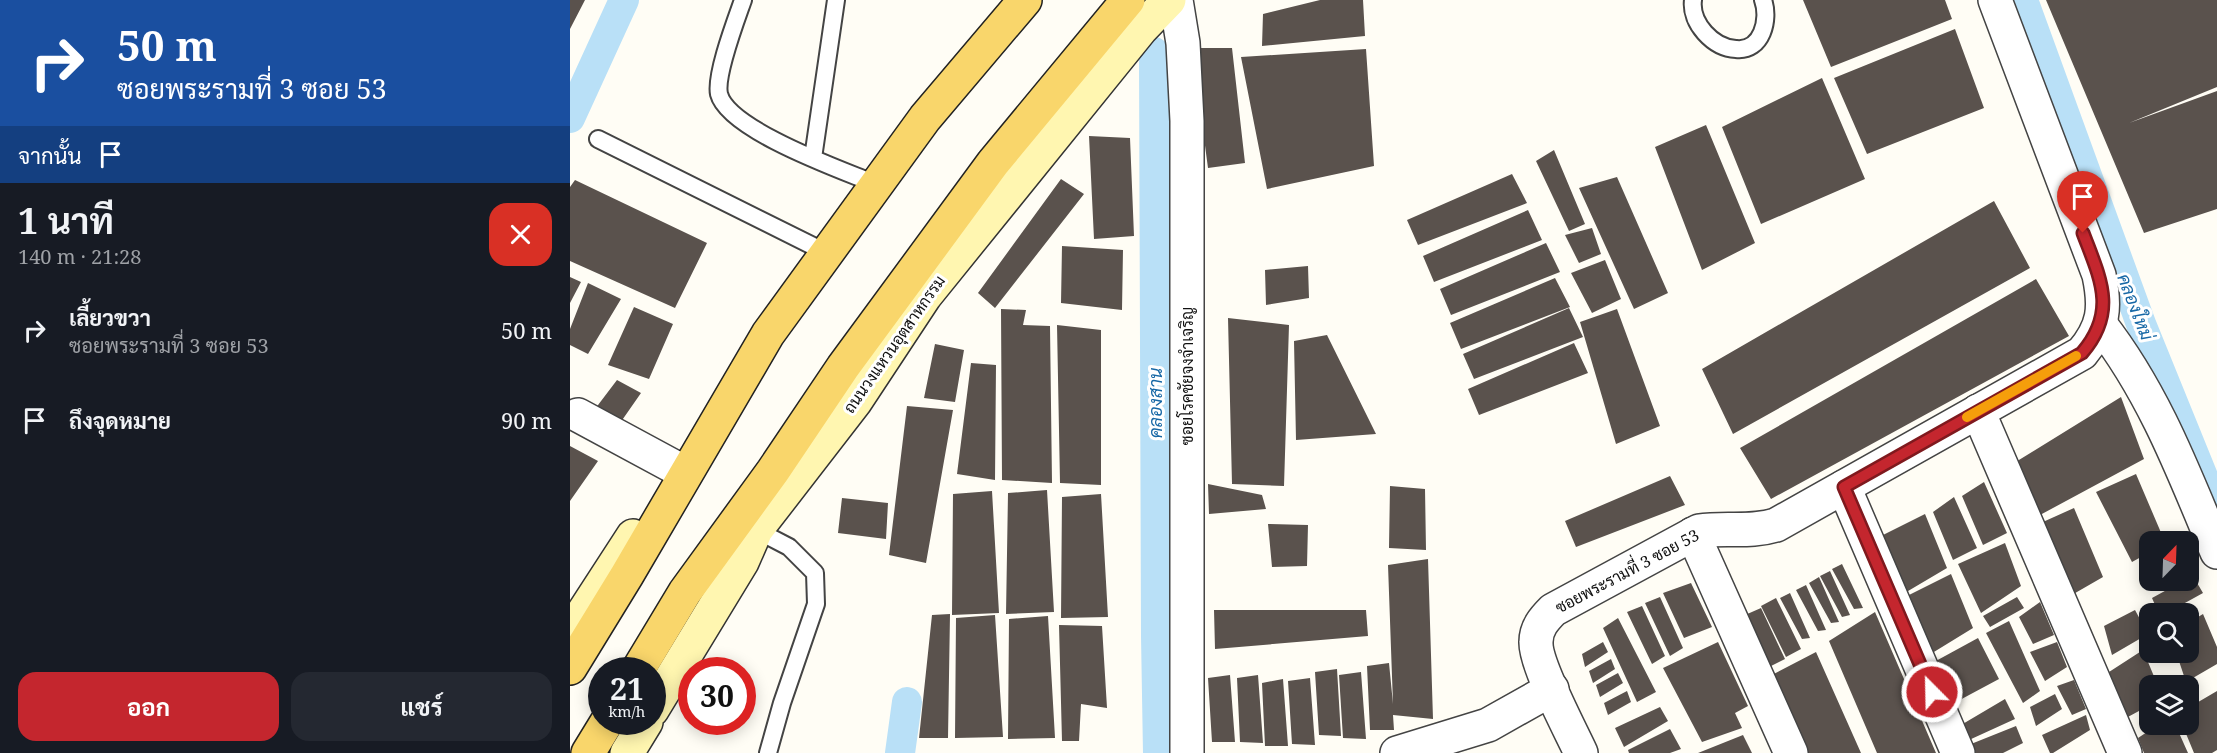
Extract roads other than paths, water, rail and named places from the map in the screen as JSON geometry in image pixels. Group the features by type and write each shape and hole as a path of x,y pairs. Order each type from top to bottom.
{"main road":[{"path":"570,633 678,469 746,347 815,247 1011,0"},
{"path":"570,668 768,334 925,118 1025,0"},
{"name":"ถนนวงแหวนอุตสาหกรรม","path":"646,657 685,592 773,471 843,367 993,163 1128,0"},
{"name":"ถนนวงแหวนอุตสาหกรรม","path":"666,687 742,562 756,530 855,402 925,296 1141,29 1169,0"},
{"path":"588,753 599,735"},
{"path":"627,753 638,735"}],"street":[{"name":"ซอยโรคชัยจงจำเจริญ","path":"1176,0 1183,43 1187,121 1187,753"},
{"name":"ซอยพระรามที่ 3 ซอย 53","path":"1581,753 1544,672 1536,642 1540,623 1553,610 1693,534 1714,529 1762,530 1776,525 2082,353 2094,338 2100,324 2104,298 2099,275 1995,0"},
{"path":"2100,324 2133,369 2167,433 2217,552"},
{"path":"1978,411 2125,753"},
{"path":"578,415 678,469"},
{"path":"1844,487 1959,753"},
{"path":"1693,534 1791,753"},
{"path":"1397,753 1488,725 1552,689"}],"lane":[{"path":"743,0 722,64 719,94 730,110 765,136 868,181"},
{"path":"813,158 836,0"},
{"path":"1693,0 1692,6 1700,29 1718,44 1735,50 1746,48 1761,37 1767,10 1763,0"},
{"path":"598,139 815,247"},
{"path":"756,530 789,547 815,573 816,604 782,703 768,753"}],"waterway":[{"path":"570,118 624,0"},
{"name":"คลองใหม่","path":"2023,0 2141,324 2210,494"},
{"name":"คลองสาน","path":"1154,52 1158,753"},
{"path":"900,753 907,702"}]}
